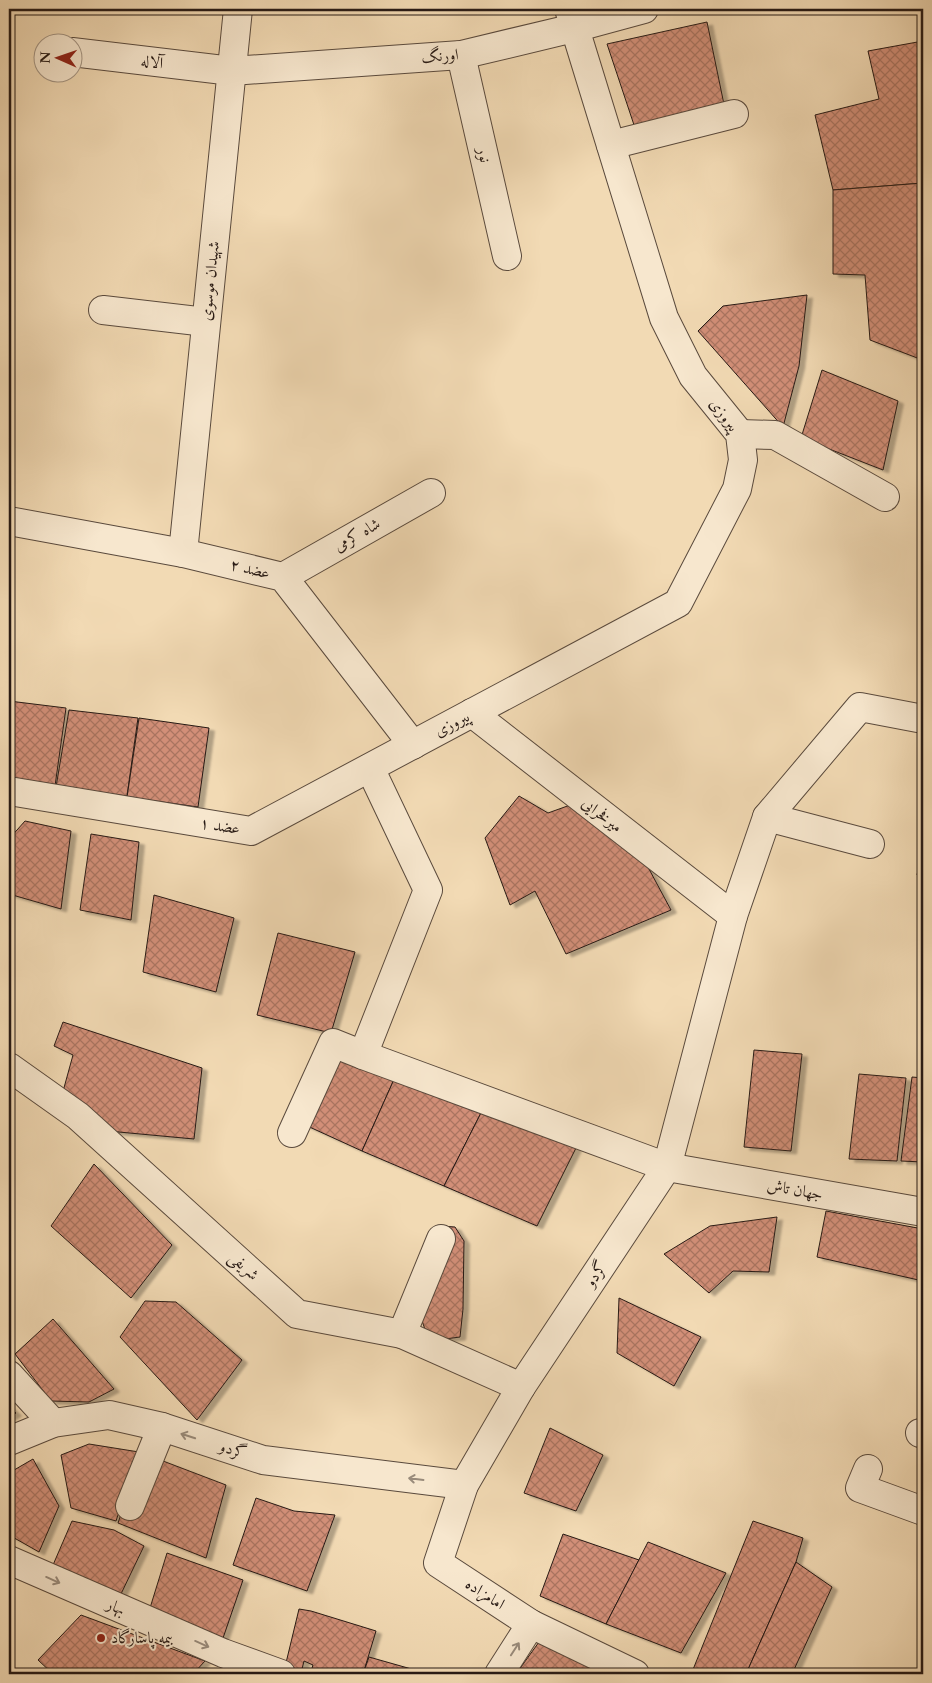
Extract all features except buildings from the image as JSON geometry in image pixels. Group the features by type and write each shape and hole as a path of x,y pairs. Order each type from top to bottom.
{"street":[{"name":"شهیدان موسوی","path":"183,553 238,9"},
{"name":"اورنگ","path":"232,71 461,55 572,18 644,9"},
{"name":"پیروزی","path":"413,745 678,603 737,489 743,460 740,434 693,376 664,318 572,18"},
{"name":"آلاله","path":"82,53 232,71"},
{"name":"نور","path":"461,55 507,256"},
{"path":"611,145 734,114"},
{"path":"103,310 206,322"},
{"path":"740,434 775,435 885,497"},
{"name":"شاه کرمی","path":"283,577 431,493"},
{"name":"عضد ۲","path":"9,521 183,553 283,577 413,745"},
{"path":"668,1167 733,916 767,817 860,707 923,720"},
{"name":"میرفخرایی","path":"472,713 733,916"},
{"name":"عضد ۱","path":"9,792 251,831 413,745"},
{"path":"363,1055 428,890 370,768"},
{"path":"767,817 870,844"},
{"name":"جهان تاش","path":"292,1133 333,1043 668,1167 923,1212"},
{"name":"شریفی","path":"9,1067 78,1116 297,1314 402,1334 522,1387"},
{"name":"گردو","path":"438,1563 464,1485 522,1387 668,1167"},
{"path":"402,1334 441,1239"},
{"path":"9,1375 53,1423"},
{"name":"گردو","path":"9,1441 53,1423 109,1415 162,1427 263,1460 464,1485"},
{"path":"130,1506 162,1427"},
{"path":"868,1469 860,1488 923,1511"},
{"name":"بهار","path":"9,1560 223,1653 280,1674"},
{"name":"امامزاده","path":"438,1563 531,1624 635,1674"},
{"path":"499,1674 531,1624"}],"place":[{"name":"بیمه پاسارگاد","path":"101,1638"}]}
